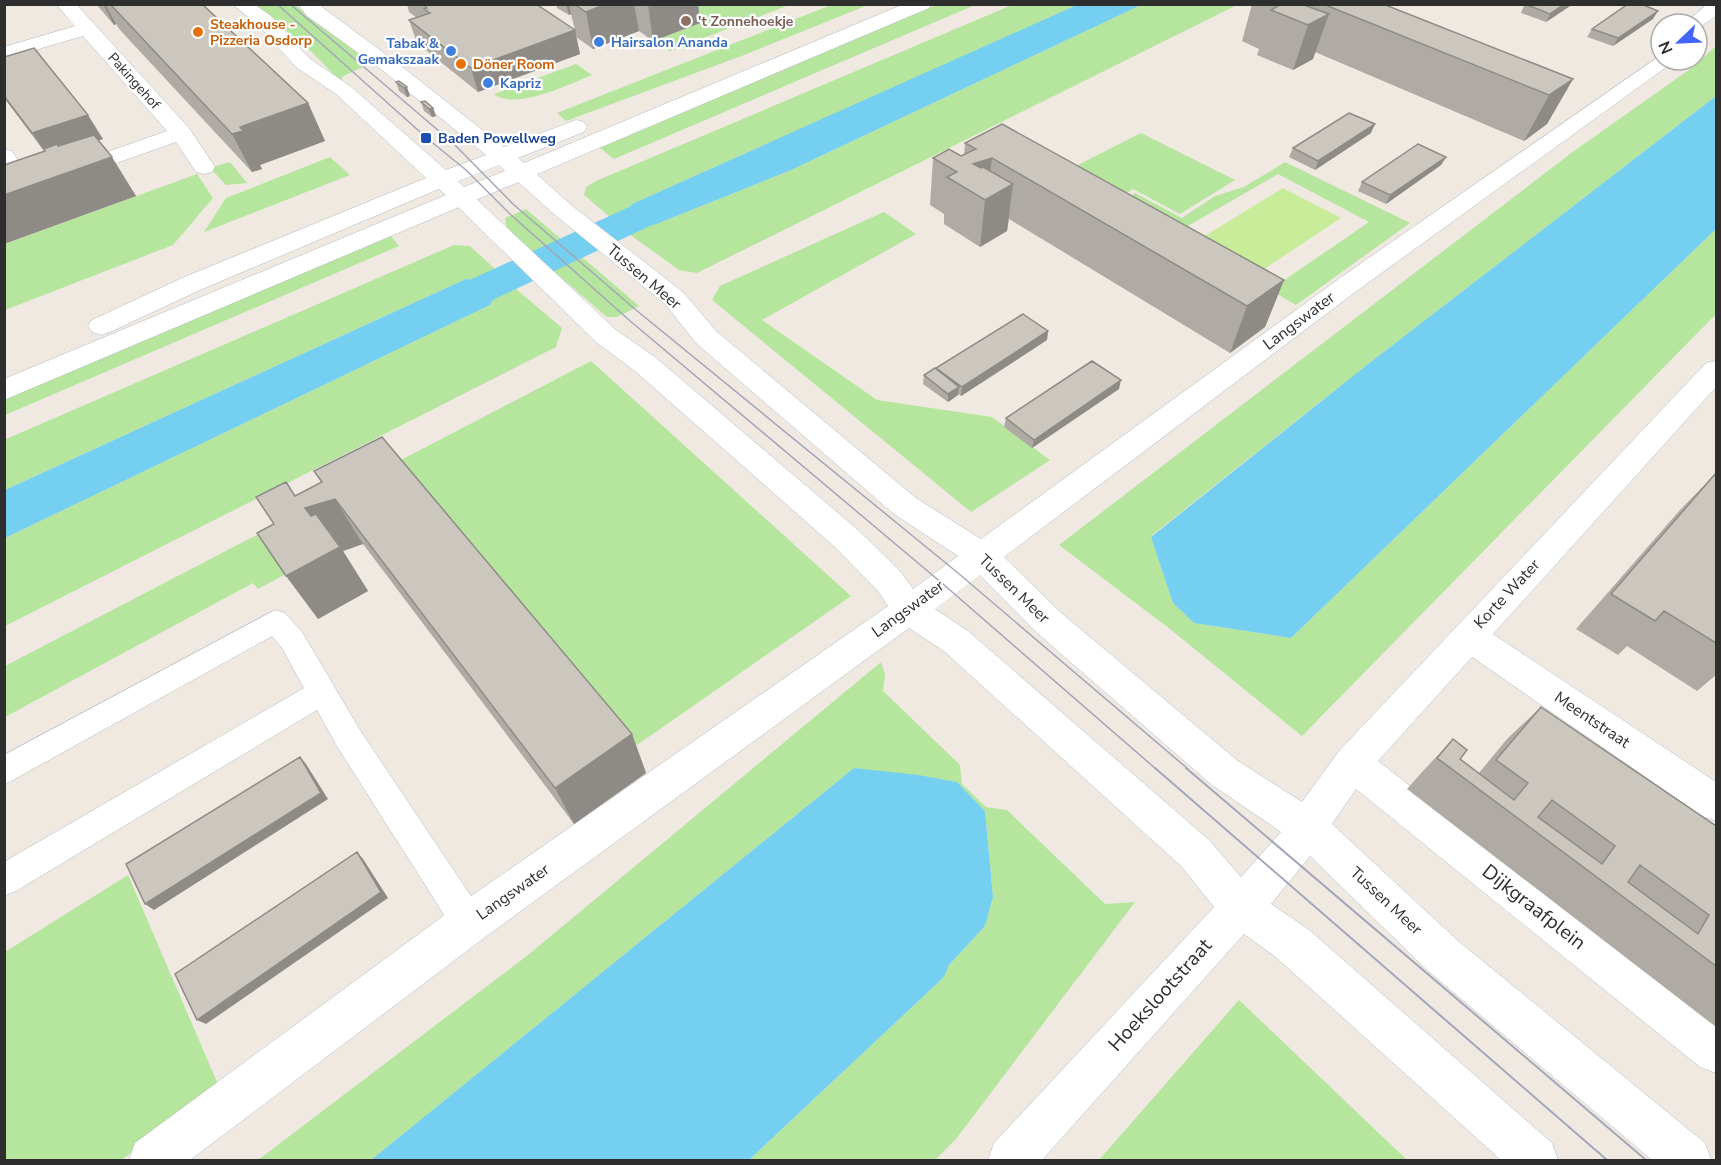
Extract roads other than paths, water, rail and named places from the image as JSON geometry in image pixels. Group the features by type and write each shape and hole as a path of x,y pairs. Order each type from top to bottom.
{"street":[{"name":"Pakingehof","path":"65,4 181,134 204,167"},
{"path":"241,4 264,20 303,63 344,90 490,223 599,328 645,364 847,539 889,581 909,610 956,641 1195,853 1240,907 1293,945 1535,1161"},
{"name":"Tussen Meer","path":"307,4 314,12 389,66 674,298 706,337 905,506 982,556 1048,622 1225,772 1307,827 1442,955 1688,1161"},
{"path":"4,370 191,284 878,4"},
{"path":"4,390 464,199 922,4"},
{"path":"4,53 87,28"},
{"name":"Langswater","path":"152,1161 469,923 909,610 1349,284 1649,72"},
{"path":"4,156 14,193 181,134"},
{"name":"Korte Water","path":"1307,827 1352,763 1467,636 1716,370"},
{"name":"Meentstraat","path":"1467,636 1716,803"},
{"name":"Dijkgraafplein","path":"1352,763 1716,1051"},
{"name":"Hoekslootstraat","path":"1011,1161 1289,854 1307,827"}],"lane":[{"path":"4,771 275,621 292,640 355,748 469,923"},
{"path":"4,880 321,693"}],"water":[{"path":"1079,4 1141,5 789,171 654,225 633,226 624,218 632,204"},
{"path":"1716,96 1716,229 1291,638 1194,623 1173,603 1151,537 1363,368"},
{"path":"466,279 498,282 501,287 490,305 5,538 5,490"},
{"path":"854,768 957,782 985,811 993,897 985,926 949,965 944,977 749,1160 371,1160"}],"waterway":[{"path":"436,311 690,193"}],"tram line":[{"path":"277,4 429,140 466,170 510,214 629,320 943,584 1156,769"},
{"path":"290,4 453,143 513,204 636,310 958,573 1188,769"},
{"path":"1155,768 1607,1160"},
{"path":"1186,768 1646,1160"}],"place":[{"name":"'t Zonnehoekje","path":"686,21"},
{"name":"Steakhouse - Pizzeria Osdorp","path":"198,32"},
{"name":"Hairsalon Ananda","path":"599,42"},
{"name":"Tabak & Gemakszaak","path":"451,51"},
{"name":"Döner Room","path":"461,64"},
{"name":"Kapriz","path":"488,83"},
{"name":"Baden Powellweg","path":"426,138"}]}
